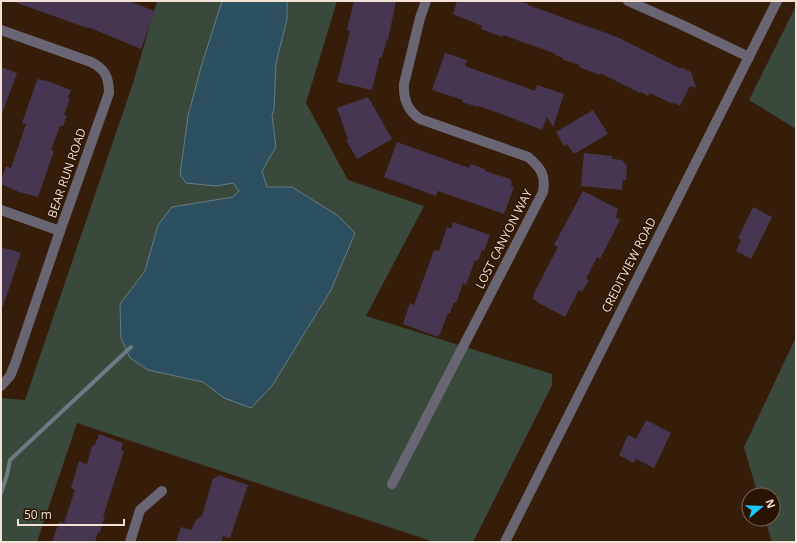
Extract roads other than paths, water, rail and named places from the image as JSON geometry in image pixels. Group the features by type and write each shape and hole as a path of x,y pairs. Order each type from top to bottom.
{"street":[{"name":"LOST CANYON WAY","path":"392,484 543,192 545,182 540,169 528,157 420,119 409,110 404,97 404,84 420,18 426,1"},
{"path":"628,1 749,57"},
{"name":"CREDITVIEW ROAD","path":"505,542 777,1"},
{"name":"BEAR RUN ROAD","path":"1,30 100,66 109,83 109,93 15,364 10,376 1,386"},
{"path":"1,210 60,231"},
{"path":"130,542 140,510 162,491"}],"water":[{"path":"222,1 287,1 287,19 276,63 274,110 272,115 276,147 262,171 267,187 292,187 337,215 355,233 331,290 272,386 251,408 224,398 203,382 148,370 130,358 121,338 120,304 145,271 158,225 172,207 233,197 239,191 233,183 216,186 186,183 180,174 188,116 201,67"}],"waterway":[{"path":"1,493 10,460 131,347"}]}
